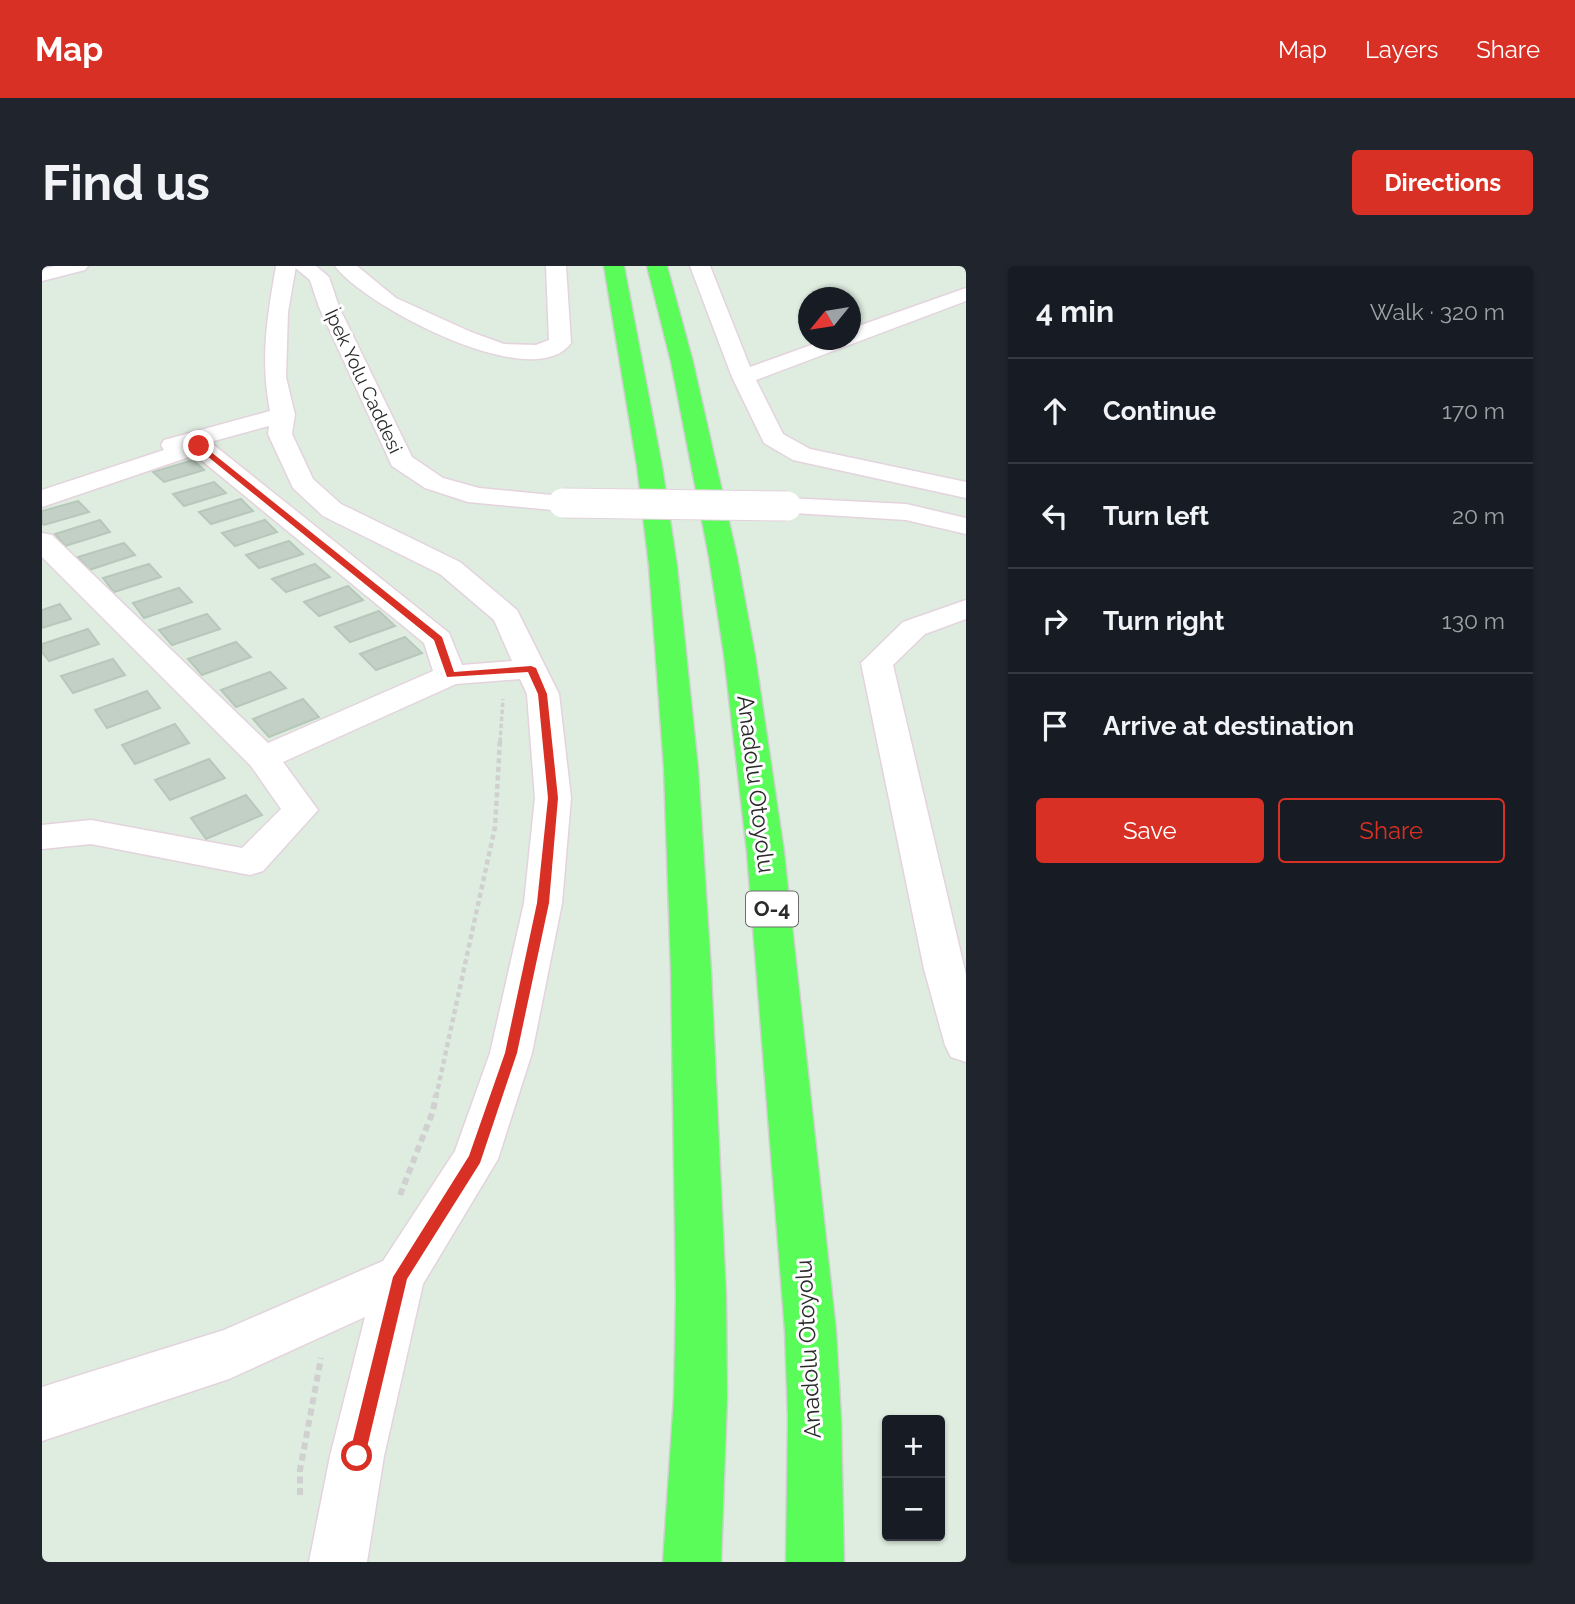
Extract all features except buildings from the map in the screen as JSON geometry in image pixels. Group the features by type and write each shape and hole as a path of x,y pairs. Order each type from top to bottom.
{"highway":[{"path":"614,266 632,349 665,581 680,738 691,950 701,1359 692,1562"},
{"name":"Anadolu Otoyolu","path":"657,266 681,350 728,584 753,743 777,958 813,1371 815,1562"}],"street":[{"path":"42,275 78,266"},
{"path":"286,266 278,312 275,377 283,415 280,434 302,483 332,510 450,568 507,616 542,694 553,798 543,903 514,1039 475,1158 400,1277 357,1456 338,1562"},
{"name":"İpek Yolu Caddesi","path":"303,266 319,277 328,307 401,461 434,483 477,496 563,503 787,506 906,512 966,526"},
{"path":"345,266 389,302 463,337 502,350 539,352 560,343 556,266"},
{"path":"700,266 743,377 773,438 802,454 966,490"},
{"path":"861,333 966,294"},
{"path":"743,377 817,350"},
{"path":"42,486 283,415"},
{"path":"42,499 199,446 438,639 450,675"},
{"path":"42,541 262,758 300,810 250,862 92,832 42,837"},
{"path":"966,609 914,628 877,663 944,968 966,1045"},
{"path":"262,758 450,675 531,668"},
{"path":"42,1414 229,1354 400,1277"}],"path":[{"path":"398,1201 433,1111 495,827 505,703"},
{"path":"300,1469 331,1308"}],"route":[{"path":"199,446 438,639 450,675 531,668 542,694 553,798 543,903 511,1053 475,1158 400,1277 357,1456"}]}
